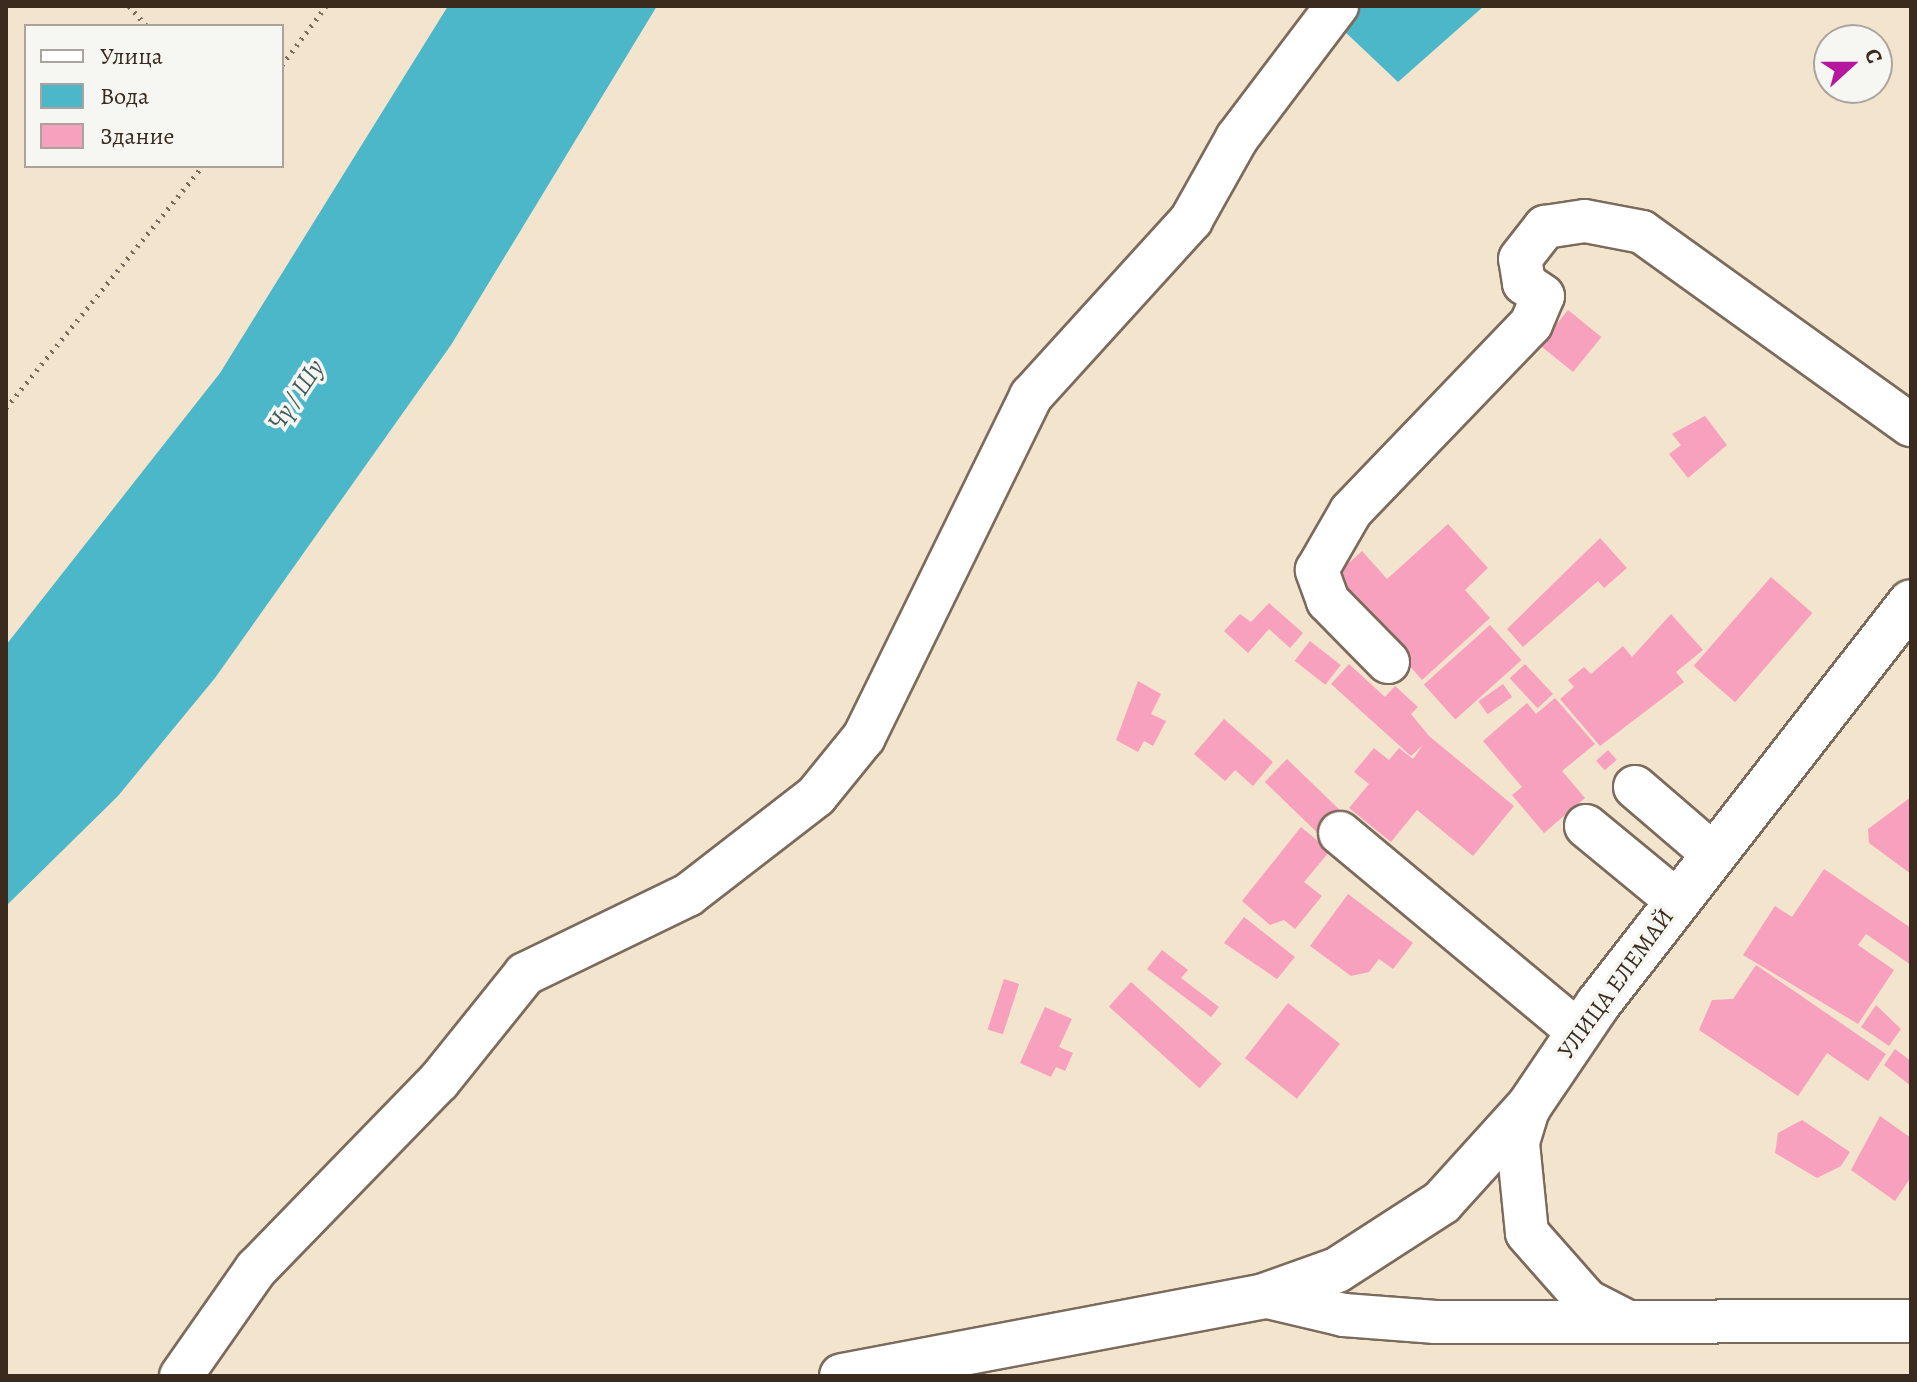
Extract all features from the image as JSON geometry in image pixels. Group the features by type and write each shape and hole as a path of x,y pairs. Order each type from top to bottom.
{"street":[{"path":"181,1376 256,1269 439,1081 525,974 688,895 816,796 864,737 1031,396 1191,220 1237,138 1337,6"},
{"path":"1388,662 1328,601 1317,570 1351,511 1531,324 1543,296 1524,283 1520,259 1545,227 1585,221 1642,232 1911,425"},
{"name":"УЛИЦА ЕЛЕМАЙ","path":"842,1376 1264,1296 1337,1270 1442,1202 1529,1106 1579,1032 1677,901 1911,602"},
{"path":"1635,787 1713,854"},
{"path":"1586,826 1677,901"},
{"path":"1340,833 1579,1032"},
{"path":"1529,1106 1518,1143 1527,1233 1587,1301 1632,1324"},
{"path":"1264,1296 1359,1316 1632,1324 1911,1321"}],"path":[{"path":"129,6 145,24"},
{"path":"284,62 326,6"},
{"path":"6,408 201,168"}],"water":[{"name":"Чү / Шу","path":"448,6 657,6 451,345 215,678 118,796 6,906 6,645 220,373"},
{"path":"1352,6 1484,6 1398,82 1342,29"}],"building":[{"path":"1568,310 1601,337 1573,372 1540,345"},
{"path":"1705,416 1727,445 1688,478 1669,454 1681,445 1672,434"},
{"path":"1448,524 1488,568 1465,590 1490,618 1422,680 1332,578 1362,551 1387,579"},
{"path":"1600,538 1627,568 1604,588 1598,581 1523,647 1507,629"},
{"path":"1771,577 1813,613 1735,702 1694,666"},
{"path":"1269,603 1303,633 1290,648 1269,629 1248,653 1224,631 1240,614 1251,622"},
{"path":"1671,614 1703,650 1676,672 1684,682 1600,746 1560,699 1574,687 1568,680 1584,667 1591,674 1623,646 1632,657"},
{"path":"1490,625 1521,660 1455,719 1424,685"},
{"path":"1310,641 1341,665 1325,685 1295,661"},
{"path":"1349,664 1385,697 1395,686 1418,707 1411,714 1429,736 1514,806 1473,856 1417,810 1391,842 1349,808 1369,784 1354,772 1374,748 1389,760 1399,748 1413,759 1423,745 1411,756 1331,684"},
{"path":"1525,664 1553,694 1538,708 1510,678"},
{"path":"1138,681 1161,694 1151,714 1166,721 1153,746 1144,741 1138,752 1116,740"},
{"path":"1503,684 1512,697 1488,714 1478,701"},
{"path":"1555,698 1595,744 1562,771 1585,798 1544,833 1512,795 1522,787 1483,741 1527,703 1536,714"},
{"path":"1224,719 1273,762 1253,786 1235,770 1225,781 1194,754"},
{"path":"1608,750 1617,760 1605,770 1596,761"},
{"path":"1287,759 1342,812 1319,835 1265,782"},
{"path":"1911,797 1911,874 1869,843 1868,829"},
{"path":"1301,827 1330,851 1304,882 1322,896 1295,929 1284,920 1270,925 1242,901"},
{"path":"1824,869 1911,928 1911,965 1866,934 1858,945 1894,970 1858,1024 1743,955 1775,906 1792,917"},
{"path":"1348,894 1413,943 1393,969 1379,959 1369,972 1351,976 1310,946"},
{"path":"1244,917 1295,957 1277,979 1224,943"},
{"path":"1162,950 1188,970 1181,978 1219,1007 1211,1017 1147,969"},
{"path":"1756,965 1886,1054 1868,1081 1827,1053 1798,1096 1699,1030 1712,1000 1733,999"},
{"path":"1004,979 1019,984 1003,1034 988,1029"},
{"path":"1131,982 1222,1064 1200,1088 1109,1007"},
{"path":"1288,1003 1340,1044 1297,1099 1245,1058"},
{"path":"1876,1005 1901,1029 1889,1046 1861,1027"},
{"path":"1045,1007 1072,1019 1059,1047 1073,1053 1065,1071 1056,1067 1051,1077 1020,1063"},
{"path":"1895,1049 1911,1061 1911,1086 1884,1065"},
{"path":"1880,1116 1911,1138 1911,1177 1895,1201 1851,1170"},
{"path":"1802,1120 1850,1152 1841,1166 1817,1178 1775,1153 1778,1133"}]}
